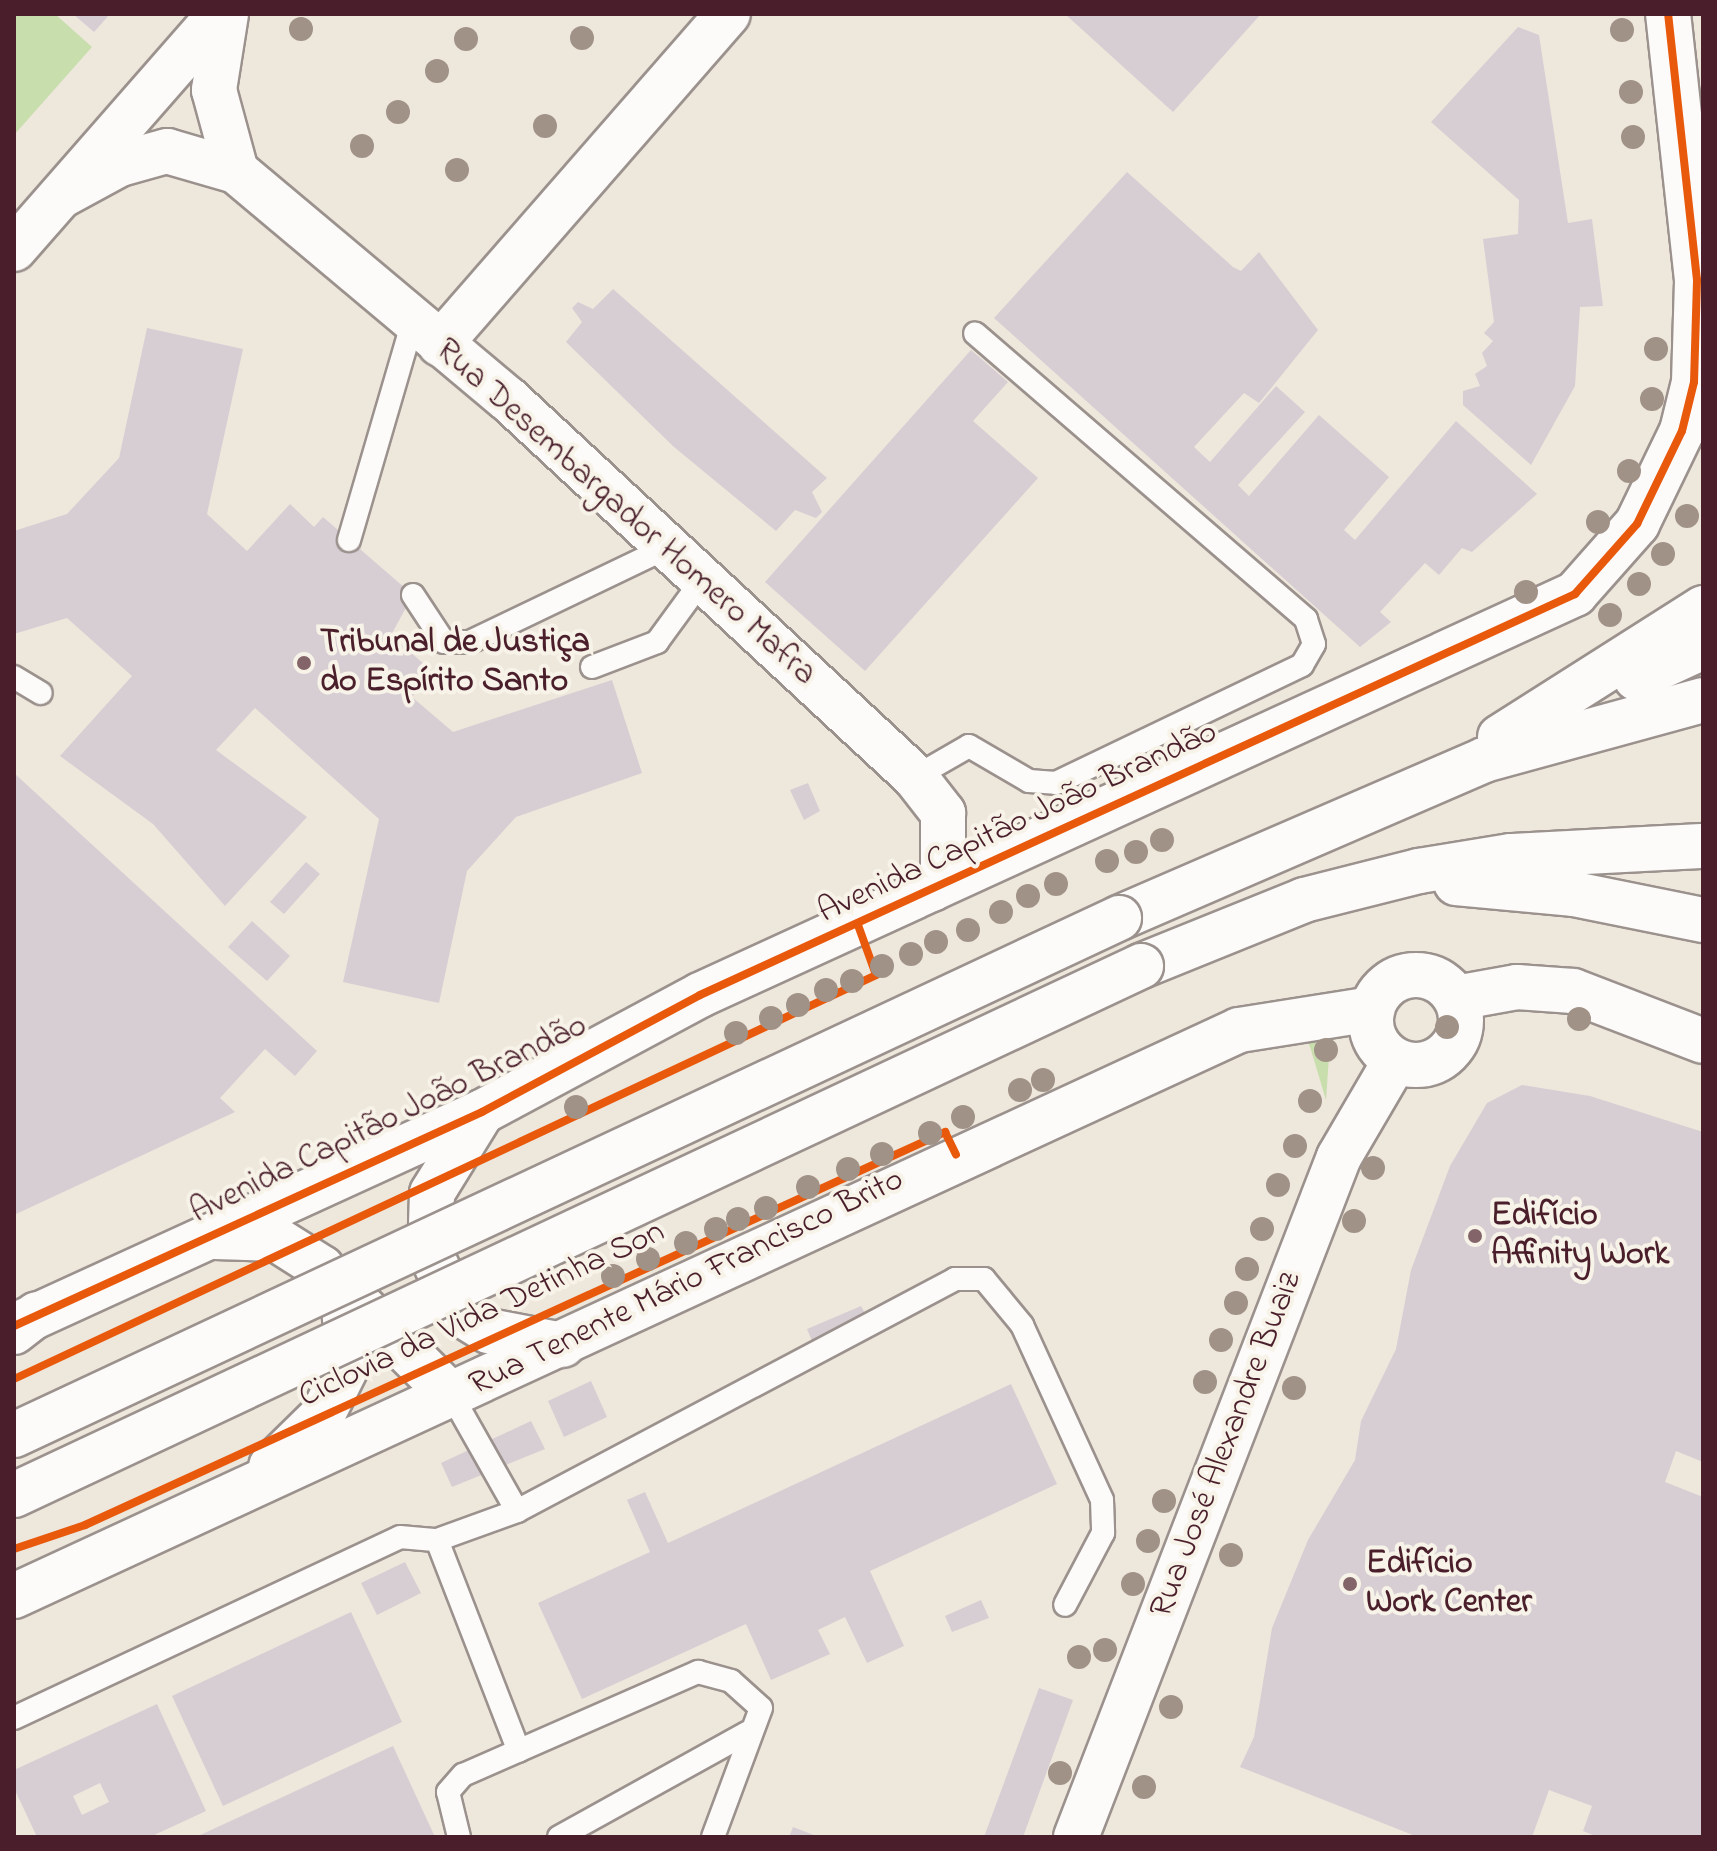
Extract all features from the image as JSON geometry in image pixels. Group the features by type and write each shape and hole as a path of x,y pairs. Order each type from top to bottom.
{"street":[{"path":"14,249 220,14"},
{"path":"226,14 214,90 236,171"},
{"path":"426,334 728,14"},
{"name":"Avenida Capitão João Brandão","path":"22,1324 482,1112 700,995 1524,623 1596,572 1637,524 1682,431 1694,382 1697,280 1692,125 1668,14"},
{"name":"Rua Desembargador Homero Mafra","path":"61,196 120,164 167,151 236,171 668,547 915,777 943,813 943,876 932,889"},
{"path":"1413,791 1703,608"},
{"path":"1413,791 1703,647"},
{"path":"14,1435 1119,918 1413,791 1545,739 1703,700"},
{"path":"14,1495 1141,966 1361,884 1511,856 1703,846"},
{"path":"1361,884 1511,886 1703,920"},
{"path":"1418,974 1433,977 1456,998 1461,1026 1448,1052 1423,1066 1395,1061 1374,1039 1372,1009 1388,984 1418,974"},
{"path":"1456,998 1517,987 1573,991 1703,1041"},
{"name":"Rua Tenente Mário Francisco Brito","path":"14,1596 563,1345 934,1165 1239,1030 1372,1009"},
{"name":"Rua José Alexandre Buaiz","path":"1076,1837 1339,1157 1395,1061"},
{"path":"482,1112 432,1193 430,1252 458,1312 489,1331 563,1345"},
{"path":"208,1236 276,1239 322,1268 452,1396"},
{"path":"252,1485 322,1416 348,1364 344,1305 322,1268"}],"lane":[{"path":"915,777 969,746 1029,781 1056,783 1302,665 1314,644 1306,619 975,333"},
{"path":"349,540 426,334"},
{"path":"413,595 444,642 470,642 668,547"},
{"path":"592,667 657,642 703,579"},
{"path":"14,677 41,693"},
{"path":"14,1718 400,1537 437,1540 517,1511 955,1279 984,1279 1022,1325 1102,1500 1103,1533 1065,1605"},
{"path":"452,1396 517,1511"},
{"path":"437,1540 519,1751"},
{"path":"459,1837 448,1792 463,1775 698,1672 731,1681 761,1708 747,1733 713,1837"},
{"path":"559,1837 747,1733"}],"green space":[{"path":"14,14 55,14 92,47 14,135"},
{"path":"1305,1033 1329,1056 1326,1100 1311,1050"}],"building":[{"path":"73,14 110,14 94,32"},
{"path":"1065,14 1261,14 1173,112"},
{"path":"1518,27 1539,35 1568,223 1592,219 1603,306 1580,307 1575,386 1531,465 1463,405 1463,391 1480,386 1475,374 1487,366 1482,353 1493,341 1484,333 1494,322 1483,239 1518,234 1519,200 1431,122"},
{"path":"1127,172 1233,267 1241,271 1259,252 1318,330 1259,403 1244,393 1194,447 1210,462 1276,386 1305,412 1238,485 1249,496 1319,415 1389,477 1344,530 1355,540 1456,421 1537,494 1472,552 1462,548 1439,575 1425,563 1380,612 1391,622 1360,647 994,318"},
{"path":"613,289 827,478 812,492 822,512 816,518 795,510 776,531 674,447 566,342 582,322 572,308 578,302 593,309"},
{"name":"Tribunal de Justiça do Espírito Santo","path":"147,328 243,349 207,514 247,551 290,504 314,527 323,517 413,595 391,635 434,673 412,697 453,732 612,680 642,773 516,817 467,871 439,1003 343,982 379,819 255,708 216,750 307,817 225,906 153,824 60,756 132,676 67,618 14,634 14,531 67,514 119,458"},
{"path":"971,350 1008,382 973,421 1038,478 865,671 765,582"},
{"path":"14,773 317,1051 295,1076 265,1049 220,1098 235,1112 14,1215"},
{"path":"808,783 820,811 804,820 790,790"},
{"path":"306,862 320,874 284,914 270,902"},
{"path":"252,921 290,956 267,981 228,947"},
{"path":"1522,1085 1590,1096 1703,1132 1703,1462 1676,1451 1665,1482 1703,1497 1703,1837 1598,1837 1583,1831 1592,1806 1549,1790 1532,1837 1418,1837 1240,1767 1254,1737 1272,1628 1308,1540 1355,1460 1361,1421 1396,1349 1411,1270 1450,1166 1487,1103"},
{"path":"861,1306 867,1317 812,1341 807,1329"},
{"path":"591,1381 607,1417 564,1437 548,1401"},
{"path":"1011,1384 1057,1484 870,1571 904,1646 867,1663 845,1617 818,1630 830,1654 771,1680 746,1624 582,1699 538,1603 650,1552 627,1500 645,1492 668,1543"},
{"path":"531,1421 545,1449 452,1487 441,1463"},
{"path":"405,1562 421,1593 377,1615 361,1583"},
{"path":"981,1600 989,1618 952,1632 945,1616"},
{"path":"351,1612 402,1722 223,1806 172,1696"},
{"path":"1039,1688 1073,1700 1023,1837 984,1837"},
{"path":"157,1704 206,1811 150,1837 37,1837 14,1788 14,1770","holes":["100,1783 109,1802 82,1815 73,1796"]},
{"path":"393,1746 435,1837 196,1837"},
{"path":"793,1827 819,1837 789,1837"}],"cycle path":[{"path":"14,1326 482,1112 700,995 1575,594 1637,524 1682,431 1694,382 1697,280 1668,14"},
{"path":"14,1379 876,975 858,925"},
{"name":"Ciclovia da Vida Detinha Son","path":"14,1549 85,1525 945,1132 956,1155"}],"place":[{"name":"Tribunal de Justiça do Espírito Santo","path":"304,663"},
{"name":"Edifício Affinity Work","path":"1475,1236"},
{"name":"Edifício Work Center","path":"1350,1584"}]}
